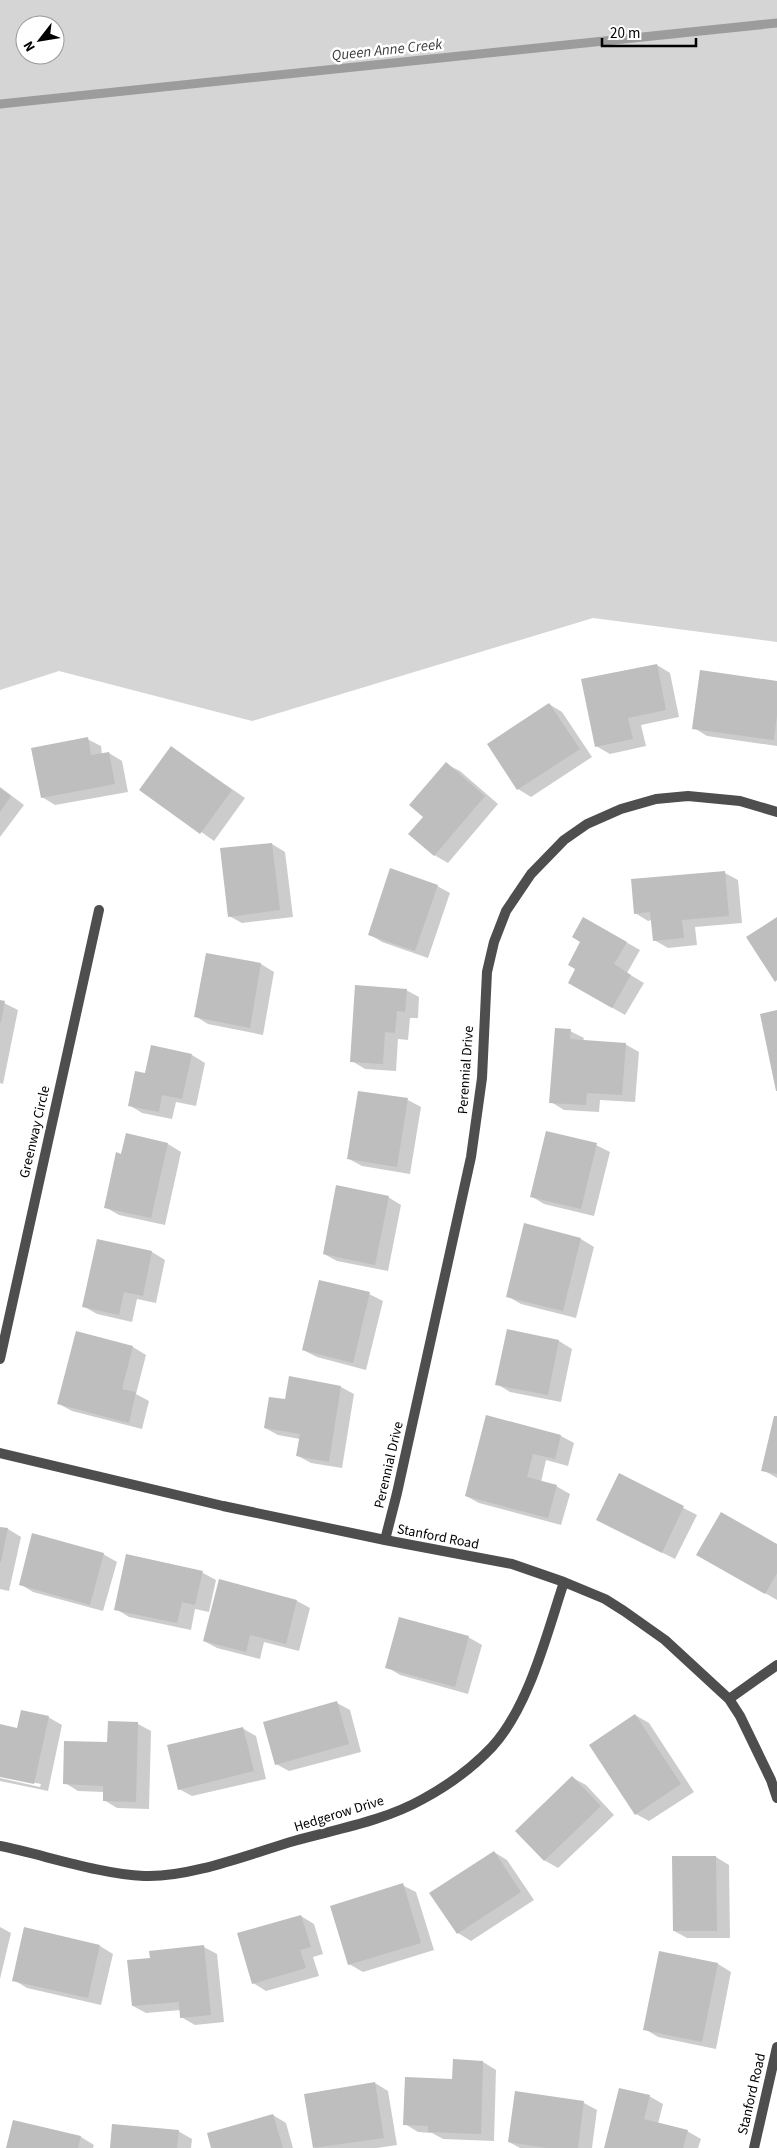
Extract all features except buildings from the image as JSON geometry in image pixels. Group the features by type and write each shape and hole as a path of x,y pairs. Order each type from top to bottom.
{"street":[{"name":"Perennial Drive","path":"385,1540 398,1493 471,1157 482,1078 487,972 494,942 506,910 531,874 564,840 587,824 621,809 656,800 688,796 740,800 777,812"},
{"name":"Greenway Circle","path":"0,1359 99,910"},
{"name":"Stanford Road","path":"0,1453 223,1506 512,1564 605,1599 624,1610 665,1640 729,1699 744,1724 771,1780 777,1798"},
{"name":"Hedgerow Drive","path":"0,1846 97,1869 143,1876 165,1876 239,1859 376,1819 422,1800 465,1771 492,1746 515,1714 536,1666 564,1582"},
{"path":"729,1699 777,1665"},
{"name":"Stanford Road","path":"754,2148 777,2047"}],"shaded area":[{"path":"0,0 777,0 777,642 593,618 252,721 59,671 0,690"}],"waterway":[{"name":"Queen Anne Creek","path":"0,104 777,23"}]}
